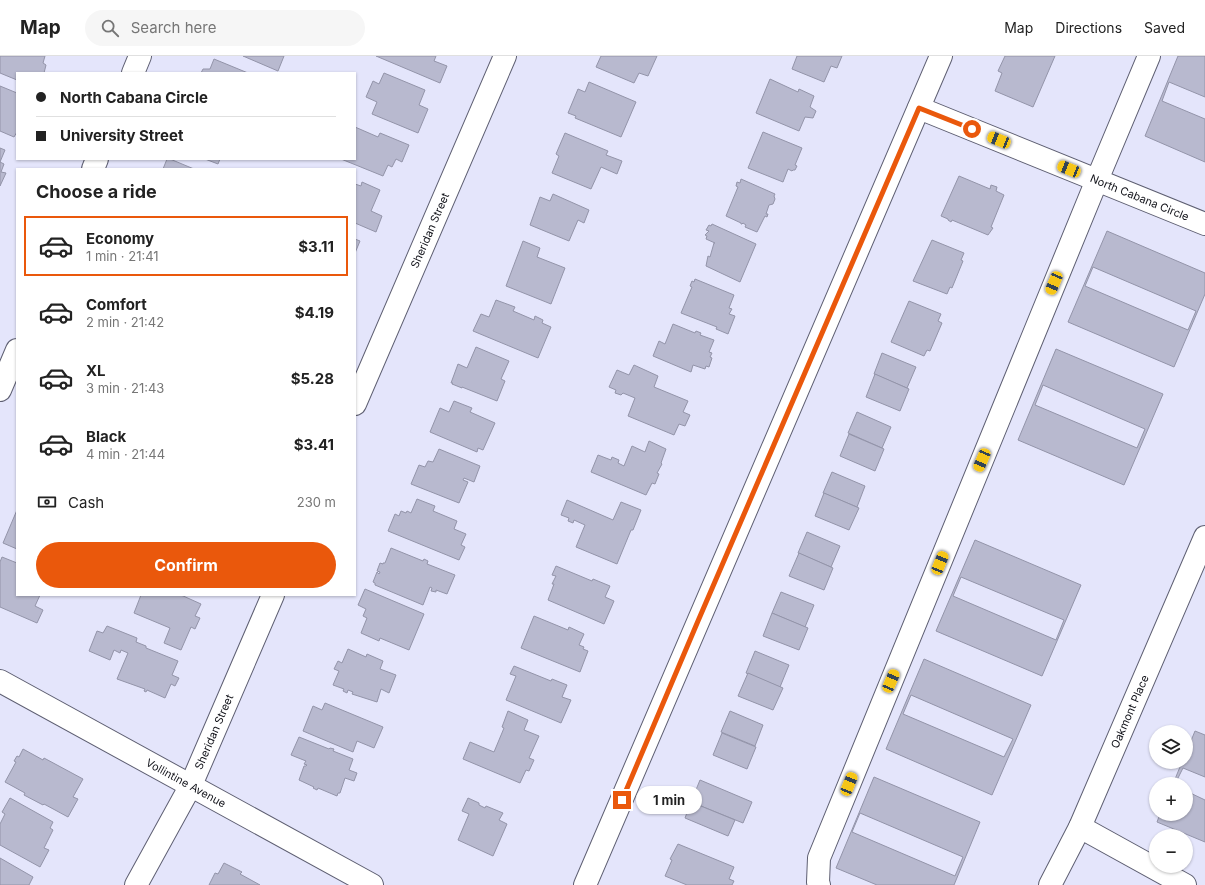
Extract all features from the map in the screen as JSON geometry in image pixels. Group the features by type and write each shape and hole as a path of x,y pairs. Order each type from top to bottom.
{"street":[{"path":"133,72 140,56"},
{"name":"Sheridan Street","path":"356,402 505,56"},
{"path":"585,885 941,56"},
{"path":"820,885 818,882 818,858 1149,56"},
{"name":"North Cabana Circle","path":"919,108 1205,224"},
{"path":"0,390 16,352"},
{"name":"Oakmont Place","path":"1050,885 1080,826 1205,537"},
{"name":"Sheridan Street","path":"136,885 191,785 273,596"},
{"name":"Vollintine Avenue","path":"0,681 372,885"},
{"path":"1080,826 1186,885"}],"building":[{"path":"0,56 45,56 43,63 46,65 44,72 16,72 16,80 0,73"},
{"path":"243,56 284,56 278,71"},
{"path":"376,56 436,56 434,61 447,66 440,83"},
{"path":"601,56 657,56 648,76 639,73 634,83 596,67"},
{"path":"797,56 842,56 837,68 831,66 824,82 792,69"},
{"path":"1005,56 1055,56 1033,107 995,91 1002,73 998,71"},
{"path":"1178,56 1205,56 1205,97 1169,82 1162,101 1205,119 1205,162 1145,136"},
{"path":"214,59 246,72 202,72 203,69 210,69"},
{"path":"384,73 425,90 419,105 428,109 418,133 372,114 377,102 366,97 373,81 379,84"},
{"path":"770,79 798,92 799,89 814,96 810,107 816,111 813,118 805,117 799,131 756,113"},
{"path":"589,82 636,102 621,137 575,118 576,116 568,113 578,89 585,92"},
{"path":"0,86 16,93 16,134 14,137 0,131"},
{"path":"356,127 378,137 380,133 409,145 402,162 396,159 392,167 388,165 383,176 343,160 356,160"},
{"path":"763,132 802,148 795,165 797,166 795,170 792,171 788,169 783,182 748,168"},
{"path":"565,133 608,151 606,155 622,161 617,174 601,167 591,189 552,173 559,156 556,154"},
{"path":"0,148 5,150 0,162"},
{"path":"167,160 172,160 192,168 163,168"},
{"path":"208,160 220,160 218,164"},
{"path":"0,162 4,164 1,172 6,173 0,186"},
{"path":"959,176 990,189 991,185 997,187 996,191 1004,195 991,227 993,228 988,235 952,220 951,222 941,216"},
{"path":"741,179 775,194 773,204 769,205 766,214 768,214 767,217 765,216 757,232 745,227 746,225 743,223 741,224 726,216 738,187 736,186 737,182 740,183"},
{"path":"362,182 380,190 371,211 382,216 376,232 356,223 356,184 361,186"},
{"path":"553,194 589,210 584,223 578,220 569,241 530,225 540,197 550,201"},
{"path":"712,224 756,244 740,282 706,266 708,256 710,257 715,243 706,239 707,236 705,235 709,231 706,230 709,225 711,226"},
{"path":"1107,231 1205,273 1205,294 1174,367 1068,322","holes":["1093,267 1196,311 1188,330 1085,286"]},
{"path":"356,239 360,241 356,251"},
{"path":"932,240 964,253 961,260 963,261 952,288 950,287 947,294 913,281"},
{"path":"523,241 540,248 537,257 565,268 551,304 506,286"},
{"path":"695,279 734,295 729,308 732,309 729,314 735,316 728,334 716,329 717,327 681,313 692,287 690,286 692,281 694,282"},
{"path":"496,300 515,307 513,311 534,320 535,316 543,320 542,323 551,327 538,358 473,331 481,314 489,317"},
{"path":"909,301 941,314 938,321 942,323 930,351 927,350 924,356 891,342"},
{"path":"673,324 695,333 696,331 701,333 700,335 714,340 709,352 712,353 710,357 712,358 709,367 706,366 705,369 693,365 691,372 653,356 659,341 665,344"},
{"path":"476,347 509,361 501,379 505,381 497,401 451,383 458,364 467,368"},
{"path":"1056,349 1163,394 1124,485 1018,440","holes":["1043,385 1145,429 1137,448 1035,405"]},
{"path":"882,353 916,367 907,388 874,374"},
{"path":"634,365 658,376 654,387 688,401 683,412 690,415 685,426 679,424 674,435 628,416 635,398 623,393 621,395 615,393 616,390 609,387 617,370 629,375"},
{"path":"875,374 909,389 900,411 866,397"},
{"path":"454,401 472,408 470,412 495,423 483,450 478,448 477,452 430,432 440,408 449,412"},
{"path":"857,412 891,427 882,448 848,433"},
{"path":"849,434 884,449 875,471 840,456"},
{"path":"649,441 666,449 661,463 662,464 657,473 659,474 655,484 652,483 646,495 591,472 598,455 611,460 612,457 619,460 618,463 624,466 632,446 645,452"},
{"path":"439,449 480,466 474,482 464,478 463,480 468,482 459,503 411,484 419,465 425,467 428,461 433,462"},
{"path":"832,472 865,486 857,507 823,493"},
{"path":"824,493 859,508 849,530 815,516"},
{"path":"417,499 435,506 433,511 457,521 454,529 466,534 461,545 465,547 459,560 388,531 395,514 399,516 401,511 411,513"},
{"path":"567,500 613,520 621,502 641,510 617,564 576,547 585,525 574,520 573,523 568,521 569,518 561,515"},
{"path":"16,512 16,549 3,543"},
{"path":"807,532 840,546 831,567 798,553"},
{"path":"975,540 1081,585 1042,676 936,631","holes":["961,577 1064,620 1056,640 953,596"]},
{"path":"391,548 423,561 424,559 428,561 427,564 455,575 447,594 436,590 436,592 431,591 432,588 430,587 423,605 375,585 373,582 377,572 379,574 380,572 377,571 380,563 385,563"},
{"path":"799,553 833,568 824,590 789,576"},
{"path":"2,557 16,563 16,596 40,596 35,606 43,610 37,623 0,607 0,562"},
{"path":"556,566 592,581 593,579 610,586 605,597 614,601 604,624 548,600 554,584 552,584 556,576 552,575"},
{"path":"365,589 424,614 409,650 380,638 379,641 361,633 367,618 363,616 366,609 358,605"},
{"path":"781,592 814,605 805,627 772,613"},
{"path":"141,596 183,596 201,604 195,616 200,618 195,629 191,627 181,650 164,643 170,628 134,613"},
{"path":"772,613 808,628 799,650 763,636"},
{"path":"534,616 568,630 569,627 584,634 579,645 588,651 580,672 521,648"},
{"path":"107,626 137,638 136,642 146,646 146,648 178,661 172,675 179,678 175,686 171,684 165,698 147,690 146,692 144,691 145,689 117,679 128,653 121,650 120,653 114,650 110,660 89,651 97,631 103,633"},
{"path":"348,649 366,657 367,654 383,661 380,669 396,675 389,693 381,689 377,702 352,694 353,692 348,690 347,693 343,691 344,689 333,685 339,671 334,669 338,661 342,663"},
{"path":"755,651 789,665 780,687 746,673"},
{"path":"924,659 1031,705 992,795 886,749","holes":["911,695 1013,739 1004,757 903,714"]},
{"path":"514,666 551,681 552,679 567,685 562,697 571,700 561,723 506,700 516,676 510,674"},
{"path":"748,673 783,688 773,710 738,696"},
{"path":"325,703 383,727 374,748 357,741 353,752 303,731 313,706 322,710"},
{"path":"508,711 528,720 524,730 539,736 529,758 534,760 529,771 526,770 520,783 463,759 470,742 494,752 504,728 502,727"},
{"path":"730,711 763,725 755,746 721,732"},
{"path":"1195,731 1205,735 1205,777 1185,769 1193,769 1193,736"},
{"path":"722,733 756,747 747,769 713,755"},
{"path":"299,737 329,749 334,749 333,751 353,759 349,770 357,773 354,781 345,778 340,793 338,793 337,796 318,788 317,790 299,780 304,766 307,765 304,764 306,761 291,755"},
{"path":"23,749 43,760 44,758 83,779 73,797 78,799 68,817 24,795 25,793 5,782 16,762 14,761 17,756 19,757"},
{"path":"1179,769 1182,769 1178,777 1176,777"},
{"path":"874,777 980,822 954,885 877,885 836,868","holes":["860,813 963,857 955,876 852,832"]},
{"path":"700,780 752,802 743,823 691,802"},
{"path":"1193,794 1205,800 1205,842 1193,837 1193,829 1174,829 1157,822 1193,821"},
{"path":"10,798 53,822 50,828 53,830 44,848 49,850 40,867 0,845 0,824 5,814 2,812"},
{"path":"468,798 479,803 479,805 485,808 486,806 503,813 499,820 507,824 493,856 458,840 469,814 462,811"},
{"path":"691,802 735,820 728,836 685,818"},
{"path":"678,844 734,867 729,879 734,881 732,885 687,885 665,876 672,860 670,859"},
{"path":"0,858 33,877 29,885 0,885"},
{"path":"224,863 242,872 240,874 260,885 209,885 215,873 218,874"}],"route":[{"path":"622,800 919,108 972,129"}]}
